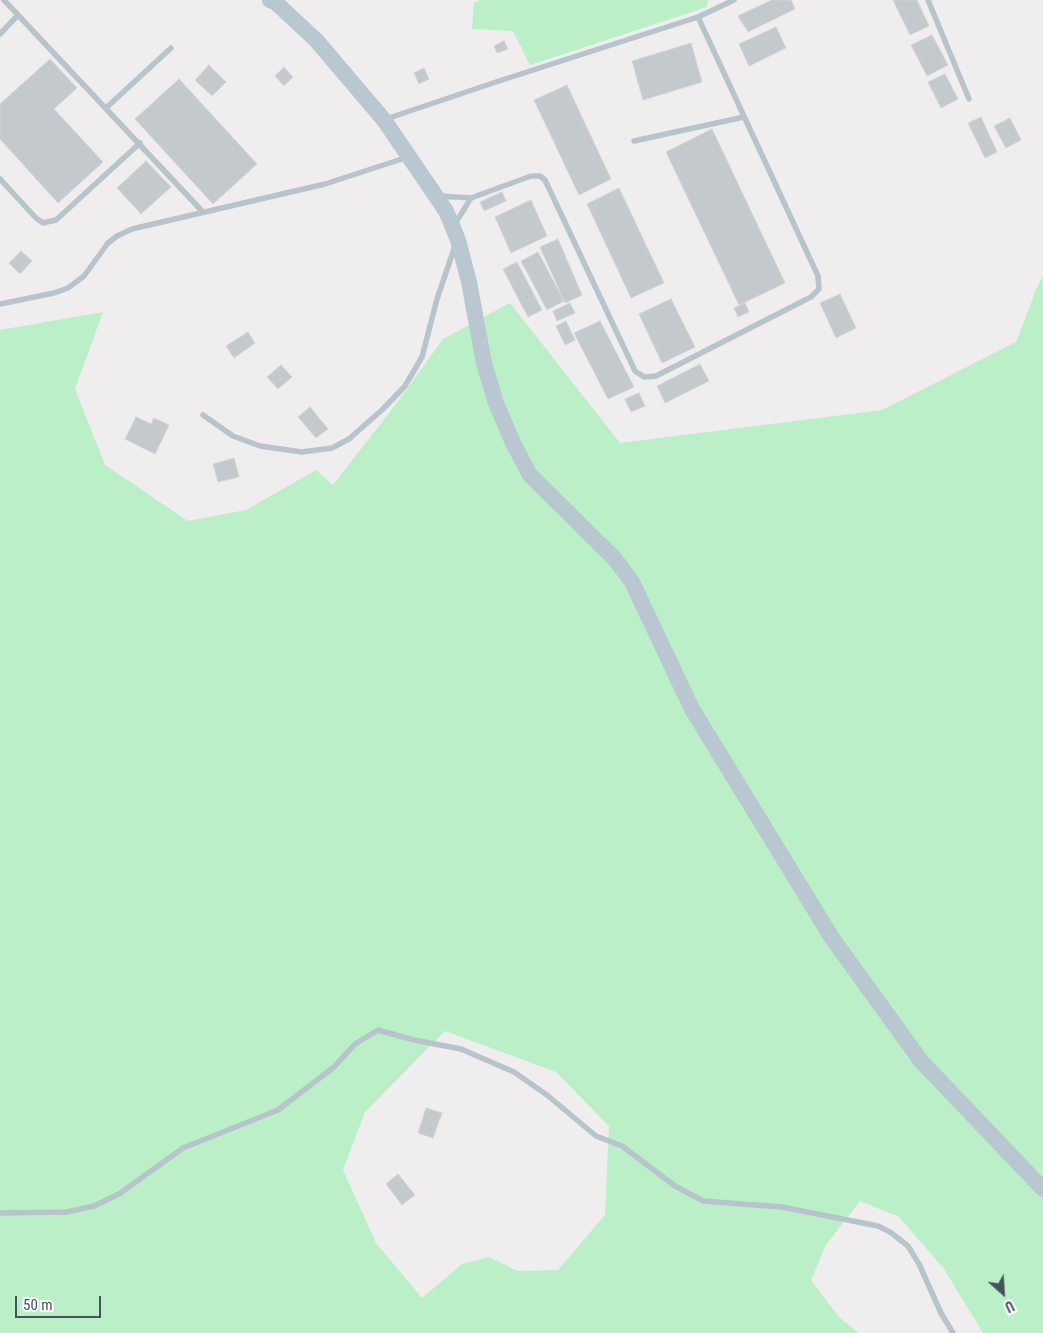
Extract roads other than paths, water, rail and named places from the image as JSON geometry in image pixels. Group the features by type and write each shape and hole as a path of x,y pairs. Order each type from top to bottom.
{"main road":[{"path":"275,1 316,40 384,120 446,212 455,234 469,282 484,363 496,403 513,443 530,475 615,558 632,582 692,709 832,938 920,1061 1043,1189"}],"lane":[{"path":"4,0 202,211"},
{"path":"384,120 499,80 698,17 734,0"},
{"path":"928,0 969,99"},
{"path":"0,34 18,15"},
{"path":"435,196 471,198 531,176 540,176 545,180 635,371 644,377 656,376 811,297 819,289 818,276 698,17"},
{"path":"106,108 172,48"},
{"path":"634,141 744,117"},
{"path":"0,179 36,218 43,223 56,220 140,144"},
{"path":"0,304 54,293 68,288 84,276 108,243 117,236 132,229 202,211 248,203 325,184 410,157"},
{"path":"203,414 233,436 260,446 302,452 332,448 349,439 383,409 405,386 422,356 455,234 471,198"},
{"path":"0,1213 67,1212 94,1206 119,1194 183,1148 278,1110 334,1067 355,1044 378,1030 414,1040 460,1049 514,1072 547,1095 596,1136 622,1146 675,1186 703,1202 782,1207 878,1226 908,1246 919,1264 953,1333"}]}
